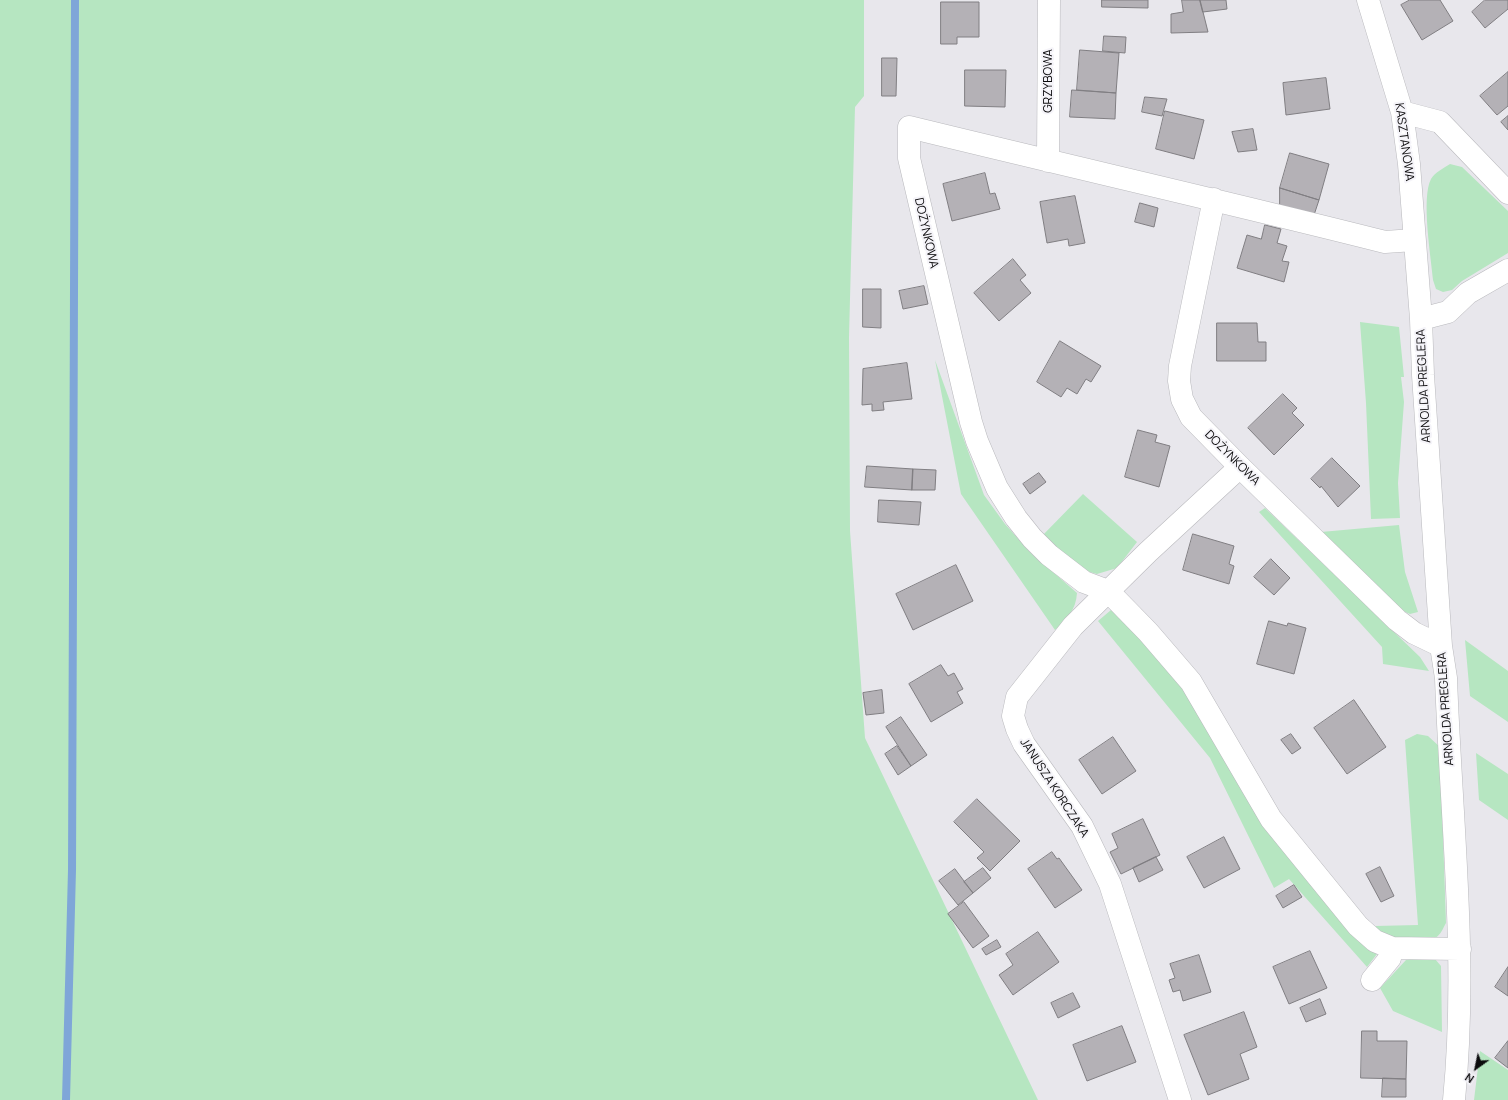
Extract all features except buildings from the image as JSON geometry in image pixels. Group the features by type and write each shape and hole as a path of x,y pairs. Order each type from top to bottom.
{"street":[{"name":"GRZYBOWA","path":"1048,161 1049,0"},
{"name":"KASZTANOWA","path":"1374,2 1402,112 1409,164 1421,319"},
{"path":"1402,112 1440,122 1508,193"},
{"name":"DOŻYNKOWA","path":"1108,591 1084,582 1049,555 1032,538 1016,518 1001,494 984,458 977,440 962,384 908,158 909,127 1214,199 1385,242 1414,240"},
{"name":"DOŻYNKOWA","path":"1214,199 1180,366 1179,381 1182,398 1191,417 1240,467 1397,620 1414,633 1441,646"},
{"path":"1421,319 1448,312 1468,293 1508,270"},
{"name":"ARNOLDA PREGLERA","path":"1421,319 1423,375 1441,646 1446,678 1460,949 1458,1046 1454,1100"},
{"name":"JANUSZA KORCZAKA","path":"1180,1100 1110,884 1082,826 1024,744 1017,730 1013,716 1017,697 1073,626 1108,591 1240,467"},
{"path":"1108,591 1143,626 1192,682 1271,819 1358,926 1375,940 1392,948 1460,949"},
{"path":"1372,980 1390,958 1392,948"}],"green space":[{"path":"0,0 864,0 864,96 855,107 849,337 850,531 865,738 1038,1100 0,1100"},
{"path":"1450,164 1462,167 1508,211 1508,253 1462,281 1452,290 1443,292 1436,289 1433,280 1427,200 1428,188 1431,179 1437,172"},
{"path":"1360,322 1399,327 1404,377 1401,377 1404,402 1398,483 1400,518 1371,519 1366,403"},
{"path":"935,360 984,495 1005,524 1029,551 1077,593 1073,609 1055,630 961,494"},
{"path":"1083,494 1137,542 1117,568 1097,574 1079,569 1041,537"},
{"path":"1265,508 1420,657 1429,671 1383,664 1382,647 1259,512"},
{"path":"1399,525 1405,572 1418,612 1410,614 1403,611 1321,532"},
{"path":"1111,610 1128,622 1178,681 1377,954 1367,967 1289,879 1274,888 1210,758 1098,621"},
{"path":"1465,640 1508,671 1508,722 1470,696"},
{"path":"1417,734 1428,736 1440,747 1446,923 1435,938 1410,940 1385,937 1375,926 1418,925 1405,740"},
{"path":"1476,753 1508,774 1508,820 1479,800"},
{"path":"1415,958 1435,959 1441,966 1442,1032 1393,1011 1380,988 1406,960"},
{"path":"1480,1051 1508,1070 1508,1100 1474,1100"}],"waterway":[{"path":"66,1100 72,870 75,0"}]}
